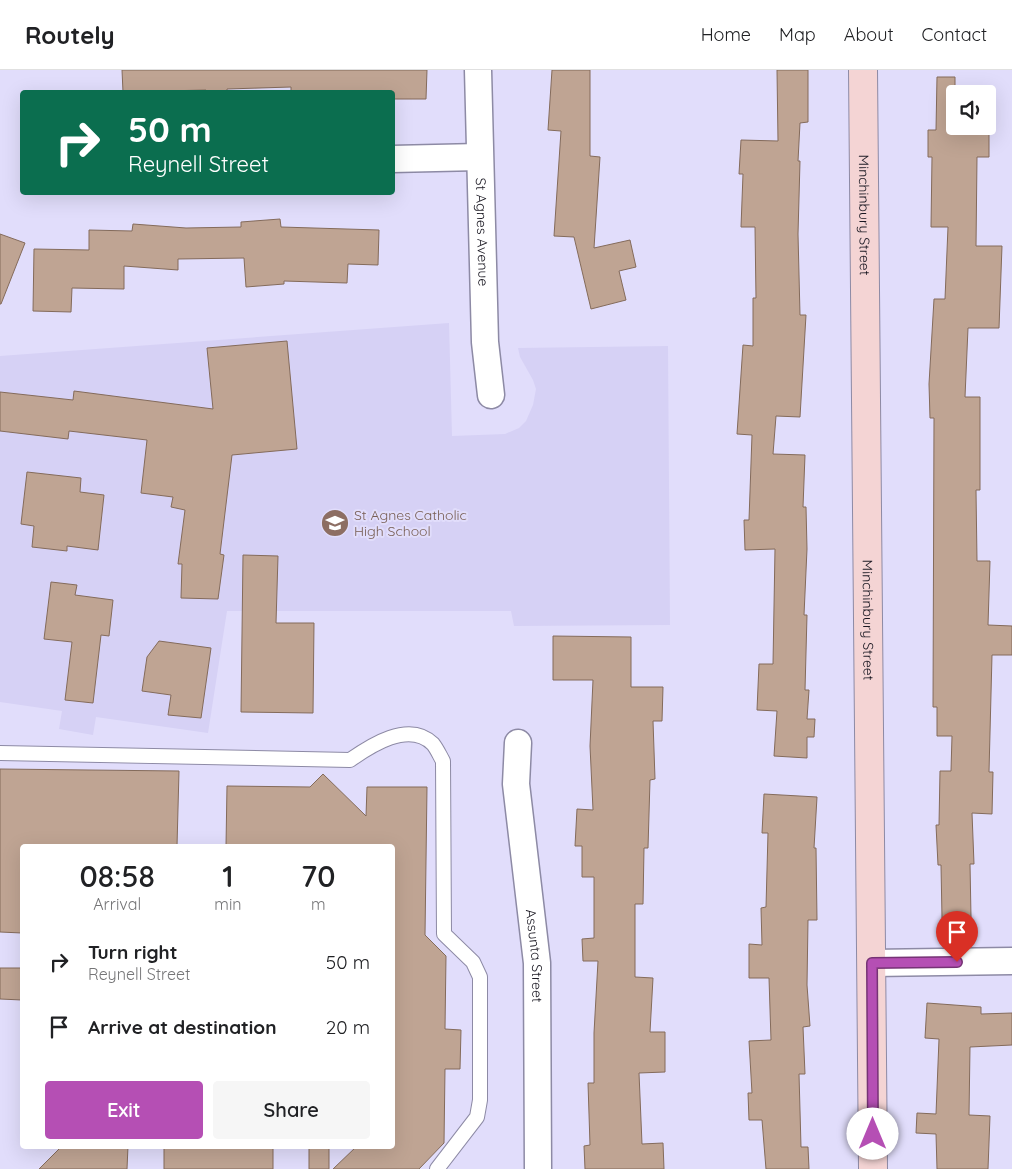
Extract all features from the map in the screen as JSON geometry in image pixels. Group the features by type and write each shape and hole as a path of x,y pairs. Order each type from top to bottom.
{"street":[{"name":"St Agnes Avenue","path":"478,70 478,157 485,342 491,395"},
{"name":"Minchinbury Street","path":"864,70 873,1169"},
{"path":"395,159 478,157"},
{"name":"Assunta Street","path":"518,743 516,784 537,963 538,1169"},
{"path":"872,963 1012,961"}],"lane":[{"path":"0,753 350,760 380,741 398,736 416,736 432,744 444,761 442,922 444,934 473,962 480,977 480,1100 477,1117 437,1169"}],"shaded area":[{"name":"St Agnes Catholic High School","path":"449,323 452,436 505,434 519,428 526,421 533,405 536,389 520,357 518,348 668,346 670,625 514,626 511,611 227,611 208,733 96,717 93,735 59,729 62,711 0,702 0,356"}],"building":[{"path":"122,70 427,70 426,99 395,99 395,90 291,90 291,87 227,90 123,90"},
{"path":"552,70 590,70 590,156 600,157 594,248 630,240 636,267 619,271 626,300 591,309 574,237 554,236 561,131 548,130"},
{"path":"777,70 808,70 808,122 800,123 798,161 800,161 798,234 800,315 806,315 800,417 776,416 773,454 805,455 803,507 806,507 807,549 804,615 807,615 805,690 809,690 807,719 815,719 814,737 807,737 807,758 774,756 777,711 757,710 759,664 773,664 775,549 745,550 744,520 749,520 752,435 737,434 743,345 753,346 753,298 756,298 755,227 741,227 743,174 739,174 741,140 778,141"},
{"path":"937,77 955,77 955,85 946,85 946,135 989,135 989,157 977,157 976,246 1002,246 999,328 968,328 965,397 980,397 980,490 976,490 977,561 990,561 988,625 1012,626 1012,655 992,655 989,772 993,772 992,814 972,813 974,864 970,864 971,917 942,918 941,865 938,865 936,825 939,825 940,771 951,771 952,736 937,736 937,707 933,707 934,418 930,418 929,384 934,299 945,299 948,227 931,227 932,157 928,157 928,130 936,130"},
{"path":"280,219 281,227 379,230 378,265 348,264 347,283 284,281 284,284 246,287 244,258 178,259 178,270 124,266 124,289 72,288 71,312 33,311 34,249 89,250 89,230 132,231 133,224 186,228 241,227 241,222"},
{"path":"0,234 25,243 1,304 0,304"},
{"path":"287,341 297,449 232,455 220,554 224,555 218,599 181,598 182,564 178,564 185,510 171,507 173,497 141,493 147,440 69,431 68,439 0,431 0,392 73,400 74,391 213,409 207,348"},
{"path":"27,472 81,478 80,492 104,495 98,550 67,546 67,551 32,547 34,526 21,524"},
{"path":"243,555 278,556 276,623 314,623 313,713 241,712"},
{"path":"51,582 77,585 75,595 113,600 109,636 101,635 93,703 65,700 72,642 44,639"},
{"path":"553,636 631,637 631,687 663,687 662,721 653,721 655,779 650,780 648,848 644,848 643,904 635,904 635,977 653,978 650,1032 665,1032 665,1072 639,1073 642,1144 663,1143 664,1169 585,1169 584,1146 590,1145 588,1083 594,1083 594,1033 598,961 583,961 582,939 594,938 594,877 582,877 582,846 575,846 577,809 593,810 590,746 593,680 553,680"},
{"path":"159,641 211,648 201,718 168,715 171,695 142,691 147,657"},
{"path":"0,769 179,771 177,844 20,844 20,933 0,932"},
{"path":"323,774 366,816 367,787 427,787 425,935 446,956 445,1029 461,1030 460,1069 445,1069 444,1143 419,1169 333,1169 354,1149 395,1149 395,844 226,844 227,786 310,787"},
{"path":"764,794 817,797 814,848 816,848 817,920 808,920 807,985 810,1026 803,1027 805,1074 799,1074 801,1147 808,1147 809,1169 766,1169 762,1120 749,1120 748,1093 752,1093 749,1041 771,1040 769,978 749,978 749,944 762,945 761,908 766,907 768,833 762,833"},
{"path":"0,968 20,968 20,1000 0,999"},
{"path":"927,1003 981,1007 981,1014 1012,1013 1012,1045 970,1047 969,1115 990,1116 988,1169 937,1169 936,1134 916,1133 917,1113 936,1114 939,1039 925,1038"},
{"path":"59,1149 128,1149 127,1169 39,1169"},
{"path":"164,1149 273,1149 273,1169 164,1169"},
{"path":"309,1149 329,1149 329,1169 309,1169"}],"place":[{"name":"St Agnes Catholic High School","path":"335,523"}],"route":[{"path":"873,1134 872,963 957,962"}]}
